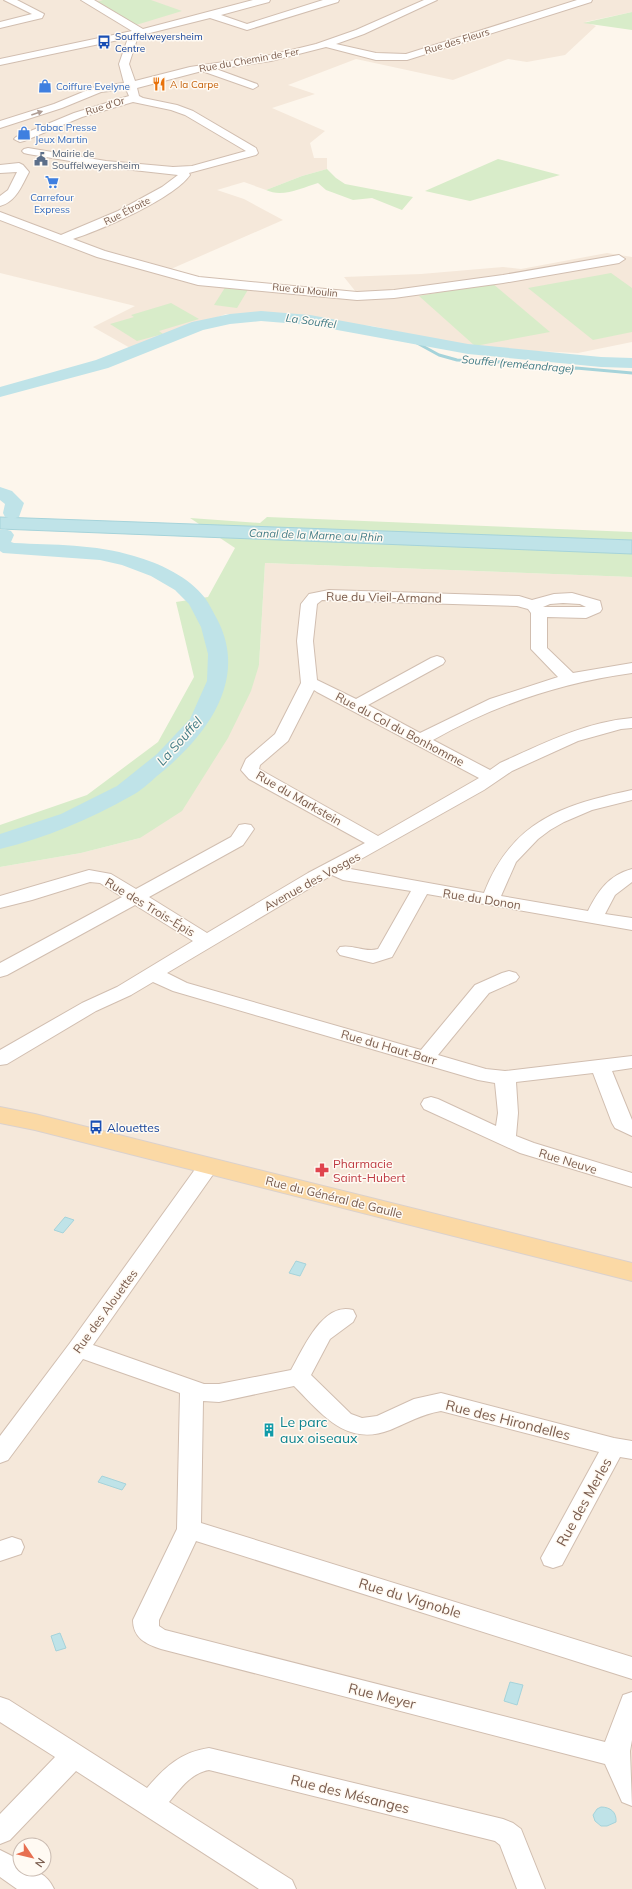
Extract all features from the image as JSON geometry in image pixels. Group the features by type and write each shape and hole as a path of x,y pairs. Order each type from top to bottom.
{"main road":[{"name":"Rue du Général de Gaulle","path":"0,1106 35,1122"},
{"name":"Rue du Général de Gaulle","path":"0,1115 35,1122 632,1272"}],"street":[{"path":"0,25 38,16 39,14 9,0"},
{"path":"86,0 103,8 137,33"},
{"path":"0,62 137,33 265,0"},
{"path":"228,32 334,0"},
{"name":"Rue du Chemin de Fer","path":"7,133 50,109 99,89 130,85 201,68 271,58 325,44 360,32 432,0"},
{"name":"Rue des Fleurs","path":"325,44 377,57 392,59 407,57 587,0"},
{"path":"540,3 559,9"},
{"path":"211,15 247,27"},
{"name":"Rue d'Or","path":"7,133 78,115 134,98 124,64 134,37 137,33"},
{"path":"201,68 253,86"},
{"path":"7,133 28,151 106,164 160,170 183,171 252,152 252,150 193,115 178,108 134,98"},
{"path":"19,167 28,151"},
{"path":"0,170 19,167"},
{"path":"0,202 13,192 23,172 19,167"},
{"name":"Rue Étroite","path":"61,239 119,217 146,203 180,180 184,175 183,171"},
{"name":"Rue du Moulin","path":"0,216 101,254 198,281 357,296 394,294 503,279 619,259"},
{"name":"Rue du Vieil-Armand","path":"309,684 305,641 309,604 319,596 337,595 520,602 536,609 539,649 569,678"},
{"path":"355,706 437,661"},
{"path":"420,740 456,720 530,689 569,678 632,668"},
{"name":"Rue du Col du Bonhomme","path":"309,684 323,688 491,777"},
{"name":"Rue du Markstein","path":"309,684 282,737 252,763 250,770 255,775 378,843"},
{"name":"Avenue des Vosges","path":"0,1059 89,1007 118,994 153,974 314,877 378,843 520,760 572,737 620,724 632,723"},
{"path":"490,900 506,863 534,832 556,818 570,812 598,803 632,795"},
{"path":"0,971 237,841 245,828"},
{"name":"Rue du Donon","path":"333,868 343,874 421,889 632,924"},
{"path":"594,917 604,895 608,890 619,880 632,874"},
{"name":"Rue des Trois-Épis","path":"0,902 25,896 89,876 105,878 206,941"},
{"path":"347,951 373,957 385,954 421,889"},
{"name":"Rue du Haut-Barr","path":"153,974 180,987 485,1075 505,1077 601,1067 632,1062"},
{"path":"425,1058 482,989 509,977"},
{"path":"601,1067 622,1123 632,1129"},
{"path":"505,1077 508,1113 505,1139"},
{"name":"Rue Neuve","path":"431,1104 527,1148 632,1180"},
{"name":"Rue des Alouettes","path":"0,1453 78,1349 208,1166"},
{"path":"78,1349 192,1389 203,1392 219,1393 299,1377 322,1334 345,1316"},
{"name":"Rue des Hirondelles","path":"299,1377 343,1420 361,1427 381,1424 422,1406 441,1402 623,1448"},
{"path":"189,1529 192,1389"},
{"name":"Rue des Merles","path":"553,1558 623,1448"},
{"name":"Rue Meyer","path":"189,1529 146,1620 148,1633 161,1639 616,1756"},
{"name":"Rue du Vignoble","path":"189,1529 632,1668"},
{"path":"632,1703 620,1738 616,1756 620,1769 632,1794"},
{"path":"0,1708 282,1889"},
{"path":"0,1832 74,1756"},
{"name":"Rue des Mésanges","path":"150,1804 181,1769 195,1761 209,1759 502,1831 511,1838 531,1889"},
{"path":"0,1862 40,1889"}],"shaded area":[{"path":"0,0 632,0 632,12 585,22 596,26 565,55 527,62 508,59 453,80 356,59 288,85 315,94 272,108 325,131 310,143 314,158 327,158 327,169 302,176 266,190 244,182 217,190 244,199 283,220 171,269 208,280 356,292 344,277 421,274 503,267 521,269 607,253 632,257 632,342 578,353 474,348 372,326 226,314 132,349 93,327 135,306 0,273"},
{"path":"265,563 632,577 632,1889 0,1889 0,867 81,853 140,838 259,665"}],"green space":[{"path":"103,0 151,0 182,11 136,25 96,2"},
{"path":"632,12 632,30 583,23"},
{"path":"498,159 560,175 470,201 425,191"},
{"path":"327,169 345,184 413,197 402,210 372,198 353,200 326,190 318,183 285,193 266,190 302,176"},
{"path":"611,273 632,288 632,332 593,340 528,288"},
{"path":"492,283 550,332 475,346 419,296"},
{"path":"226,286 249,288 237,308 214,305"},
{"path":"171,303 199,319 159,331 163,334 137,341 110,324 134,317 131,315"},
{"path":"267,517 632,532 632,577 265,563 259,665 251,691 228,738 182,811 140,838 81,853 0,867 0,825 87,795 158,742 194,677 176,602 208,597 235,548 190,518 260,523"}],"water":[{"name":"Canal de la Marne au Rhin","path":"0,517 632,540 632,554 0,529"},
{"path":"65,1217 74,1220 63,1233 54,1230"},
{"path":"296,1261 306,1264 300,1276 289,1273"},
{"path":"102,1476 126,1484 122,1490 98,1482"},
{"path":"60,1633 66,1648 56,1651 51,1636"},
{"path":"510,1682 523,1685 517,1705 504,1701"},
{"path":"601,1807 610,1809 614,1813 616,1822 607,1826 601,1826 595,1821 593,1815 597,1809"}],"waterway":[{"name":"La Souffel","path":"0,392 102,364 198,326 230,319 261,316 310,320 468,349 601,362 632,363"},
{"name":"Souffel (reméandrage)","path":"408,338 439,355 457,360 501,362 564,370 576,368 632,373"},
{"name":"La Souffel","path":"0,493 15,503 12,513"},
{"name":"La Souffel","path":"0,842 69,819 125,791 165,759 200,721 217,681 218,654 211,627 197,601 182,586 158,572 128,560 100,554 71,551 10,549 1,544 4,535"}],"place":[{"name":"Souffelweyersheim Centre","path":"104,42"},
{"name":"A la Carpe","path":"159,84"},
{"name":"Coiffure Evelyne","path":"45,86"},
{"name":"Tabac Presse Jeux Martin","path":"24,133"},
{"name":"Mairie de Souffelweyersheim","path":"41,159"},
{"name":"Carrefour Express","path":"52,182"},
{"name":"Alouettes","path":"96,1127"},
{"name":"Pharmacie Saint-Hubert","path":"322,1170"},
{"name":"Le parc aux oiseaux","path":"269,1430"}]}
